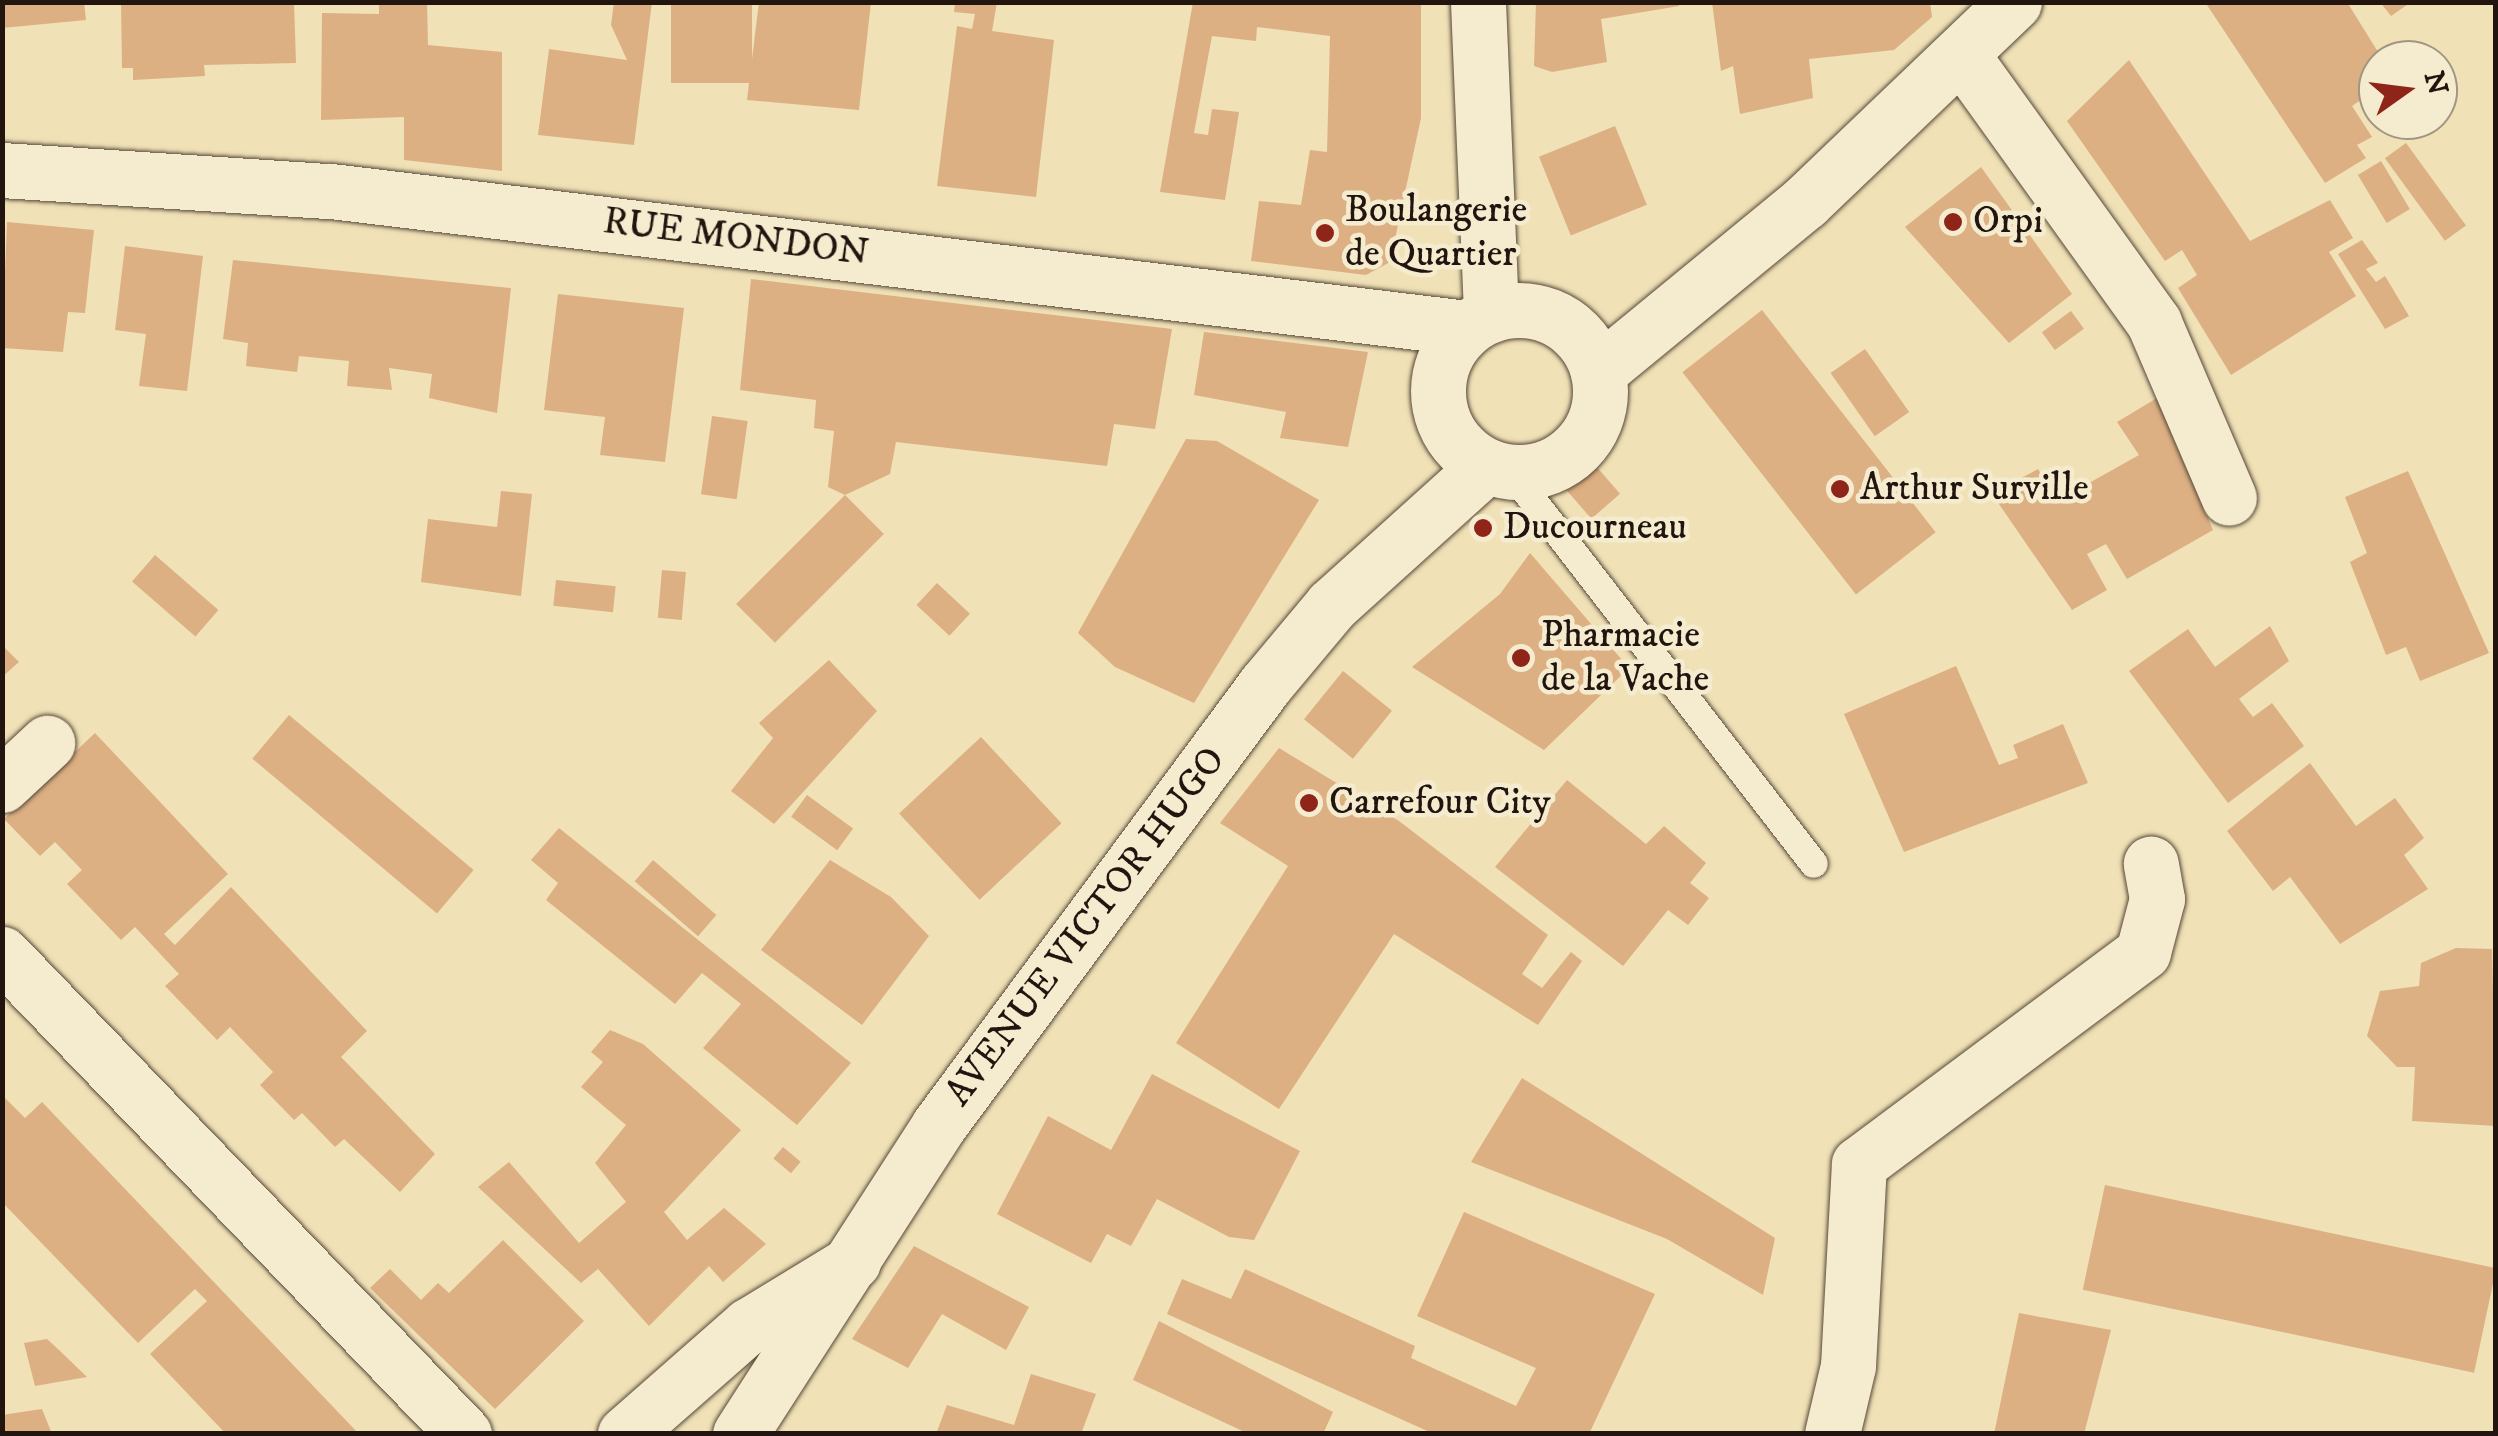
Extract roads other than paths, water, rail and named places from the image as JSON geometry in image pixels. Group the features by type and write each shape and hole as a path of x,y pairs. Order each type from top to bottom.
{"street":[{"path":"1478,2 1479,321"},
{"path":"1598,372 1805,202 2014,2"},
{"path":"1961,54 2154,323 2228,498"},
{"name":"RUE MONDON","path":"2,170 331,191 1479,321"},
{"path":"1545,313 1588,346 1598,372 1600,397 1581,445 1537,470 1499,469 1447,428 1438,402 1449,349 1479,321 1545,313"},
{"name":"AVENUE VICTOR HUGO","path":"740,1434 938,1126 1288,655 1499,469"},
{"path":"2,784 46,743"},
{"path":"1832,1434 1848,1366 1859,1164 2143,952 2158,899 2151,864"},
{"path":"2,954 464,1434"},
{"path":"625,1434 748,1326 853,1262"}],"lane":[{"path":"1499,469 1814,864"}],"place":[{"name":"Orpi","path":"1953,222"},
{"name":"Boulangerie de Quartier","path":"1325,233"},
{"name":"Arthur Surville","path":"1840,489"},
{"name":"Ducourneau","path":"1483,528"},
{"name":"Pharmacie de la Vache","path":"1521,658"},
{"name":"Carrefour City","path":"1309,803"}]}
